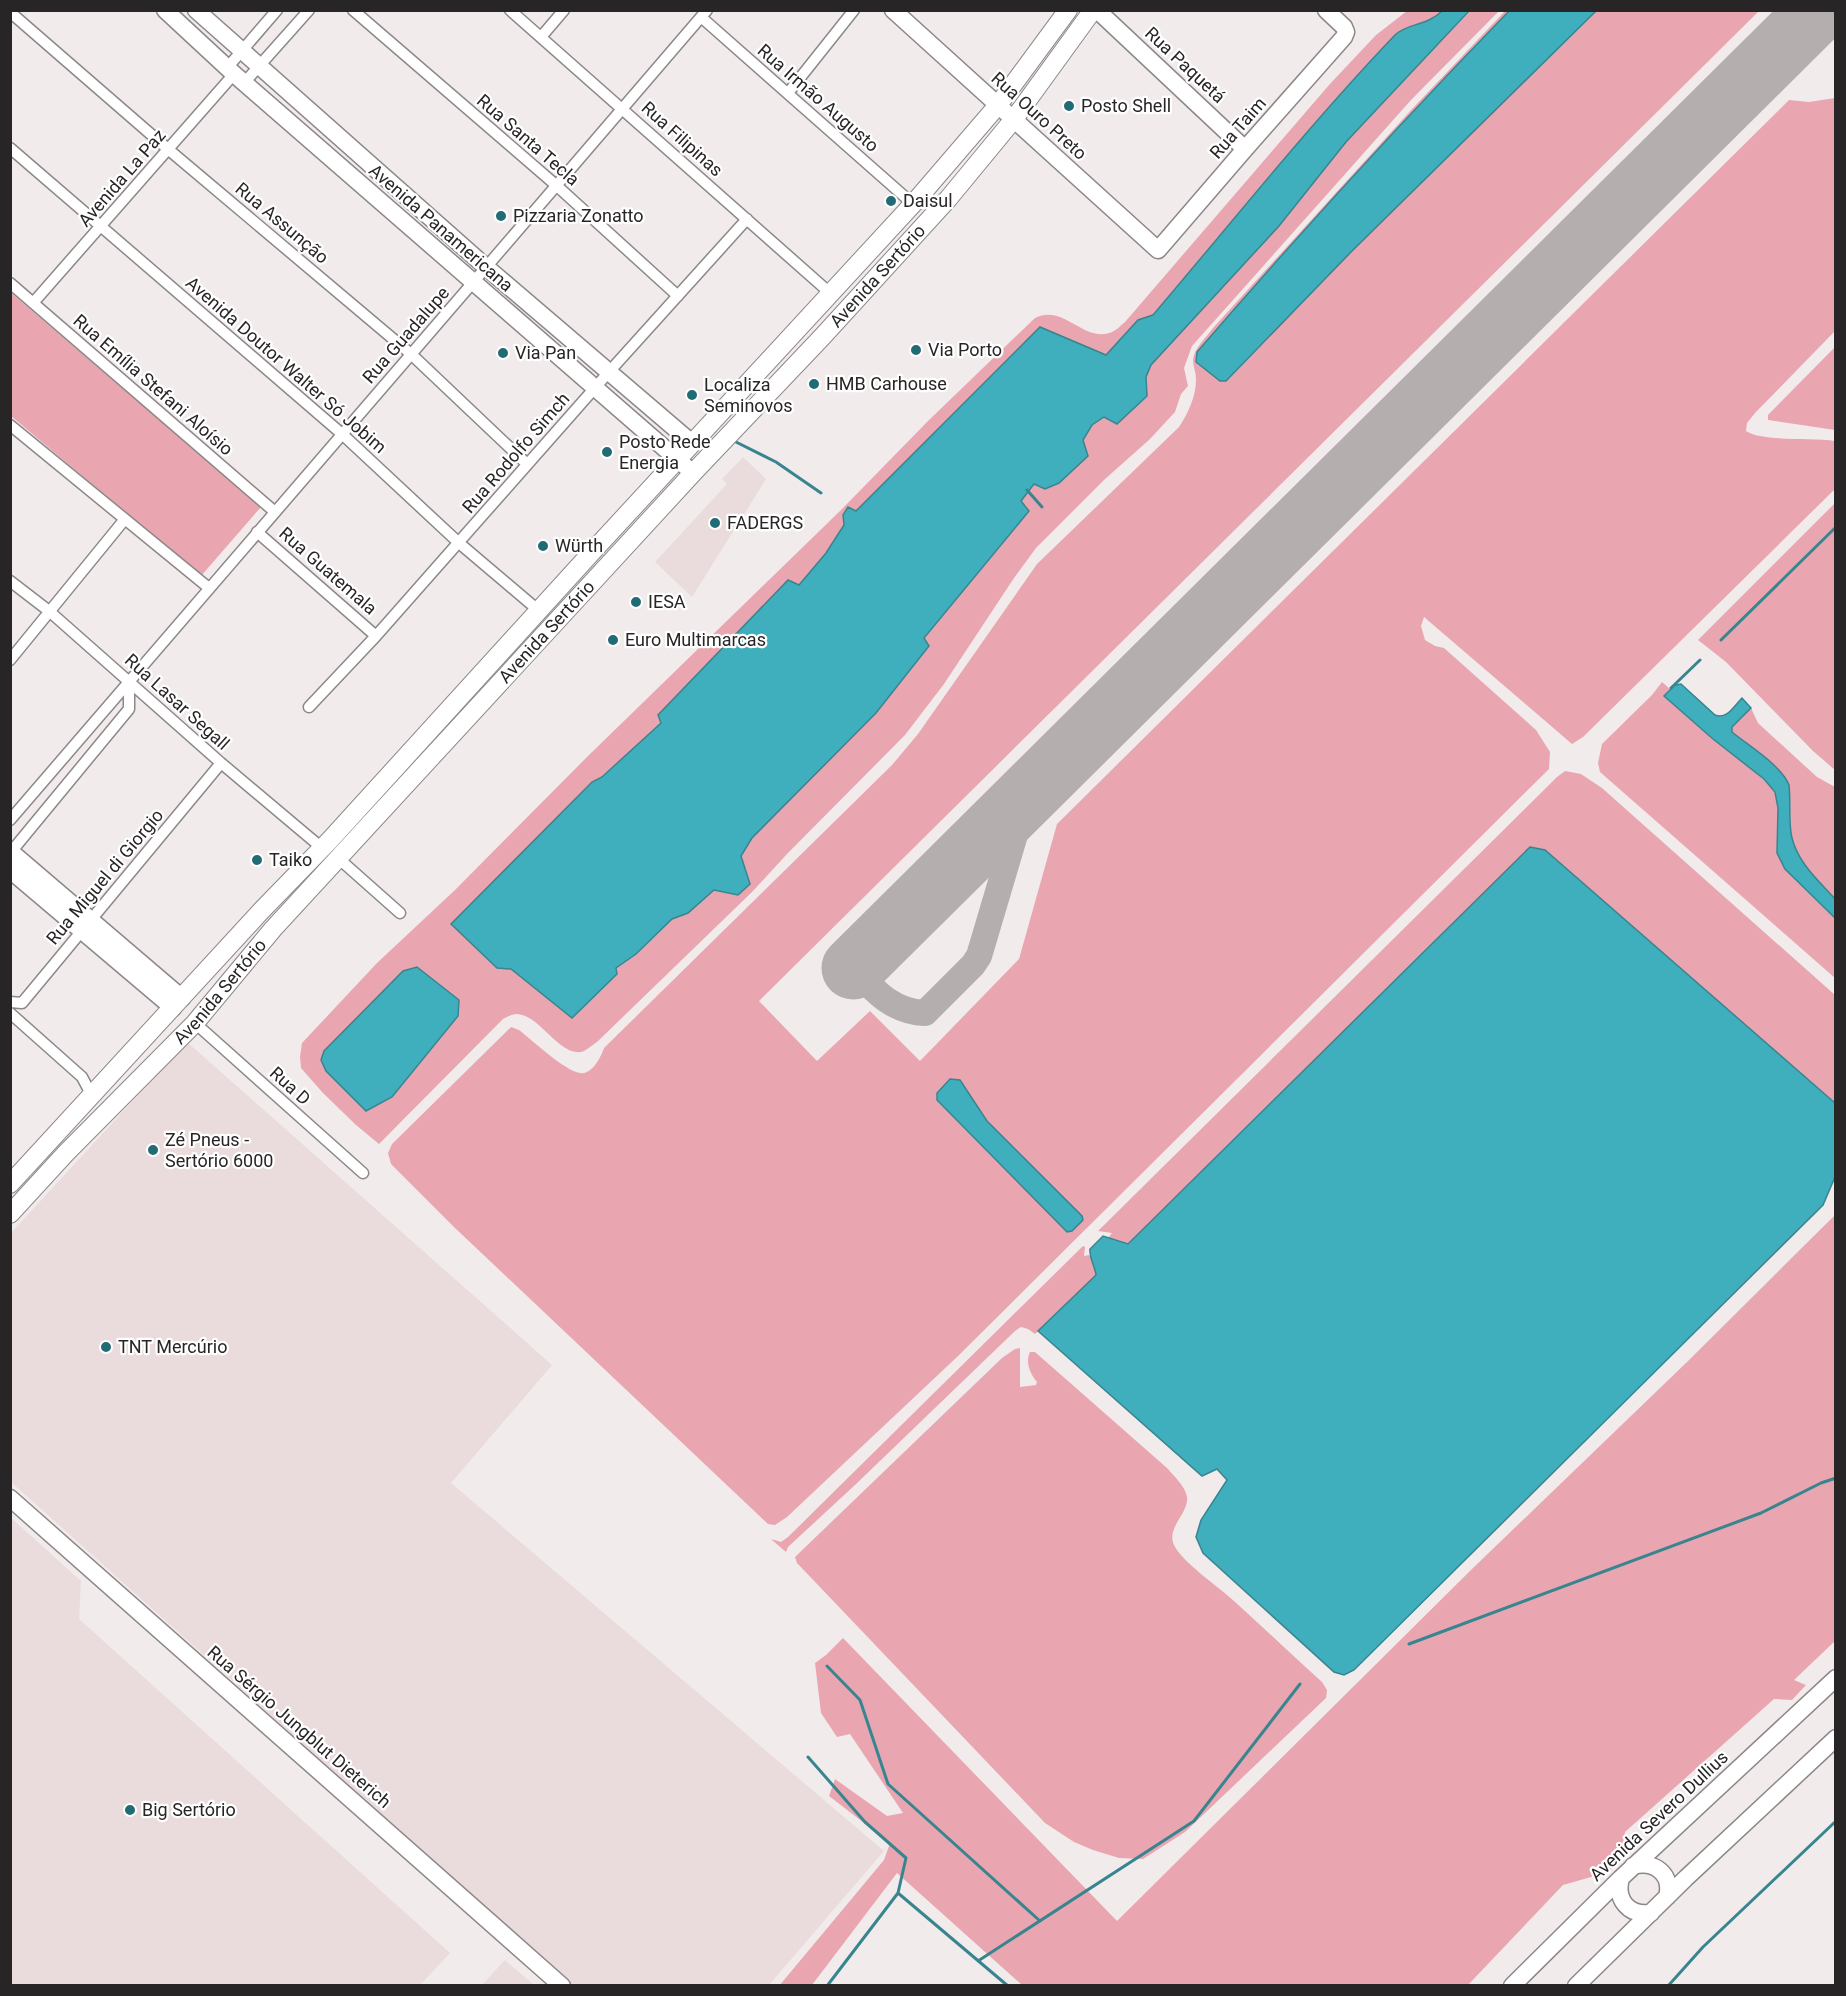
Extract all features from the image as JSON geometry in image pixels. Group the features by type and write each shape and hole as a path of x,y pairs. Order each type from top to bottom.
{"main road":[{"name":"Avenida Sertório","path":"10,1184 913,204 998,105 1068,10"},
{"name":"Avenida Sertório","path":"10,1214 66,1153 173,1047 250,955 338,858 963,183 1095,10"},
{"path":"151,1067 185,1020 187,1008 178,1003"}],"street":[{"name":"Avenida Panamericana","path":"165,10 235,75 693,473"},
{"name":"Avenida Panamericana","path":"196,10 486,267 692,443"},
{"name":"Avenida La Paz","path":"33,303 235,75 241,51 277,10"},
{"name":"Avenida La Paz","path":"235,75 258,67 309,10"},
{"name":"Rua Santa Tecla","path":"353,10 557,186 678,296"},
{"name":"Rua Filipinas","path":"510,10 830,293"},
{"path":"541,37 564,10"},
{"path":"788,93 854,10"},
{"name":"Rua Ouro Preto","path":"893,10 1158,250"},
{"name":"Rua Paquetá","path":"1095,10 1245,149"},
{"name":"Rua Taim","path":"1158,250 1344,37 1346,32 1344,27 1326,10"},
{"name":"Rua Assunção","path":"10,12 169,150 411,354 527,464"},
{"name":"Rua Guadalupe","path":"10,820 704,14"},
{"name":"Rua Irmão Augusto","path":"704,14 788,93 913,204"},
{"name":"Avenida Doutor Walter Só Jobim","path":"10,148 342,434 459,543 538,610"},
{"name":"Rua Rodolfo Simch","path":"309,707 376,636 747,219"},
{"name":"Rua Emília Stefani Aloísio","path":"10,283 275,512"},
{"path":"10,425 209,588"},
{"path":"10,660 125,519"},
{"name":"Rua Guatemala","path":"257,532 376,636"},
{"name":"Rua Lasar Segall","path":"10,581 49,611 221,763 322,848"},
{"path":"129,681 130,708 11,851 86,925 178,1003"},
{"path":"63,758 78,769"},
{"name":"Rua Miguel di Giorgio","path":"10,1002 22,1003 221,763"},
{"path":"338,858 400,913"},
{"path":"10,870 86,925"},
{"path":"10,1013 82,1077 92,1096"},
{"name":"Rua D","path":"195,1023 363,1173"},
{"name":"Rua Sérgio Jungblut Dieterich","path":"10,1498 562,1986"},
{"name":"Avenida Severo Dullius","path":"1512,1986 1633,1866 1836,1678"},
{"path":"1576,1986 1836,1738"},
{"path":"1633,1866 1649,1864 1663,1872 1668,1884 1667,1897"},
{"path":"1621,1878 1619,1893 1624,1905 1636,1912 1651,1913"}],"shaded area":[{"path":"1407,11 1499,11 1411,100 1192,346 1184,368 1188,386 1181,394 1175,412 1150,439 1104,480 1036,548 944,684 905,735 752,892 597,1042 581,1052 573,1051 557,1042 525,1016 513,1014 503,1019 379,1144 323,1093 301,1068 302,1043 377,963 455,890 588,756 1035,318 1046,315 1056,316 1084,330 1104,334 1114,331 1125,322 1329,85 1376,35"},
{"path":"1505,11 1759,11 759,1001 817,1061 870,1011 920,1061 1019,959 1057,824 1789,100 1809,102 1835,98 1835,331 1755,413 1747,423 1746,431 1763,437 1835,441 1835,489 1583,737 1572,744 1424,617 1421,626 1425,640 1444,648 1536,730 1550,752 1549,769 957,1357 787,1517 775,1525 768,1524 455,1228 391,1164 388,1153 392,1144 511,1027 519,1030 566,1067 580,1073 592,1068 604,1048 892,765 918,734 1037,564 1179,427 1195,392 1194,356 1213,328 1412,109"},
{"path":"10,292 261,507 201,576 11,416"},
{"path":"1835,347 1835,430 1768,420 1768,415"},
{"name":"FADERGS","path":"743,457 766,479 692,597 655,562 727,484 722,479"},
{"path":"1835,503 1835,770 1813,751 1726,662 1698,640"},
{"path":"1662,682 1670,689 1664,696 1764,779 1775,792 1778,808 1777,853 1785,869 1835,918 1835,978 1600,772 1598,763 1602,744 1652,695"},
{"path":"1751,708 1758,723 1817,777 1835,787 1835,899 1810,871 1795,847 1790,825 1789,786 1785,778 1764,756 1732,732 1732,727"},
{"path":"1565,771 1581,774 1602,788 1835,995 1835,1103 1545,850 1530,848 1128,1244 1108,1238 1112,1233 1098,1231 1557,777"},
{"path":"187,1042 552,1365 451,1483 884,1851 769,1985 571,1985 11,1482 10,1234"},
{"path":"1835,1215 1835,1641 1794,1680 1806,1685 1792,1700 1774,1699 1625,1832 1620,1862 1605,1873 1563,1885 1468,1985 1022,1985 897,1873 812,1985 779,1986 884,1860 890,1843 829,1796 835,1779 887,1816 903,1813 850,1734 837,1737 821,1713 815,1663 843,1638 1117,1921 1473,1568 1687,1362"},
{"path":"1083,1246 1085,1247 1084,1256 1089,1255 1095,1265 1096,1275 1035,1334 1021,1327 1015,1331 788,1547 786,1552 771,1539 781,1542 788,1537"},
{"path":"1020,1348 1020,1387 1036,1385 1037,1382 1028,1364 1030,1352 1035,1352 1176,1478 1187,1497 1185,1509 1175,1526 1172,1538 1178,1552 1322,1682 1327,1690 1326,1698 1185,1832 1143,1859 1119,1858 1093,1850 1074,1842 1045,1823 797,1563 795,1557 1002,1358"},
{"name":"Big Sertório","path":"10,1517 81,1581 79,1619 450,1953 420,1985 11,1985"},
{"path":"505,1960 534,1985 482,1985"}],"water":[{"path":"1443,10 1469,11 1346,142 1279,226 1151,365 1146,377 1147,396 1117,424 1104,417 1092,425 1083,440 1088,456 1059,483 1045,489 1034,484 1021,501 1029,511 924,638 929,646 876,713 752,838 741,856 750,884 738,895 714,890 688,913 672,919 636,954 616,968 617,974 572,1018 511,969 497,968 451,924 592,782 602,777 661,723 658,715 788,580 799,585 826,553 844,525 843,515 848,507 856,511 1040,327 1106,355 1138,320 1153,315 1302,138 1395,35 1405,28 1431,19"},
{"path":"1509,11 1596,11 1351,252 1226,381 1220,381 1196,362 1197,352 1273,265 1390,136"},
{"path":"1681,684 1715,715 1727,714 1742,698 1751,708 1732,727 1732,732 1772,763 1789,785 1790,825 1795,847 1810,871 1835,899 1835,918 1785,869 1777,853 1778,808 1775,792 1764,779 1664,696 1675,685"},
{"path":"1530,847 1545,850 1835,1103 1835,1177 1823,1205 1354,1670 1344,1675 1334,1672 1203,1553 1196,1537 1201,1520 1227,1480 1217,1469 1202,1476 1038,1331 1096,1275 1090,1249 1103,1236 1128,1244"},
{"path":"417,967 459,1000 458,1016 392,1097 366,1111 326,1071 321,1060 324,1051 403,971"},
{"path":"950,1079 960,1080 987,1121 1082,1216 1083,1220 1072,1231 1067,1232 937,1100 937,1093"}],"waterway":[{"path":"736,442 776,462 821,493"},
{"path":"1027,490 1042,507"},
{"path":"1721,640 1836,527"},
{"path":"1671,688 1700,660"},
{"path":"1409,1644 1761,1513 1821,1483 1836,1478"},
{"path":"827,1666 860,1700 888,1784 1040,1921"},
{"path":"978,1961 1194,1821 1300,1684"},
{"path":"808,1757 865,1822 906,1858 898,1893"},
{"path":"1668,1986 1703,1947 1836,1821"},
{"path":"827,1986 898,1893 1008,1986"}],"taxiway":[{"path":"853,968 876,992 893,1004 913,1012 925,1013 973,965 979,956 1022,811 1034,792 1102,721"}],"runway":[{"path":"853,968 1819,10"}],"place":[{"name":"Posto Shell","path":"1069,106"},
{"name":"Daisul","path":"891,201"},
{"name":"Pizzaria Zonatto","path":"501,216"},
{"name":"Via Porto","path":"916,350"},
{"name":"Via Pan","path":"503,353"},
{"name":"HMB Carhouse","path":"814,384"},
{"name":"Localiza Seminovos","path":"692,395"},
{"name":"Posto Rede Energia","path":"607,452"},
{"name":"FADERGS","path":"715,523"},
{"name":"Würth","path":"543,546"},
{"name":"IESA","path":"636,602"},
{"name":"Euro Multimarcas","path":"613,640"},
{"name":"Taiko","path":"257,860"},
{"name":"Zé Pneus - Sertório 6000","path":"153,1150"},
{"name":"TNT Mercúrio","path":"106,1347"},
{"name":"Big Sertório","path":"130,1810"}]}
